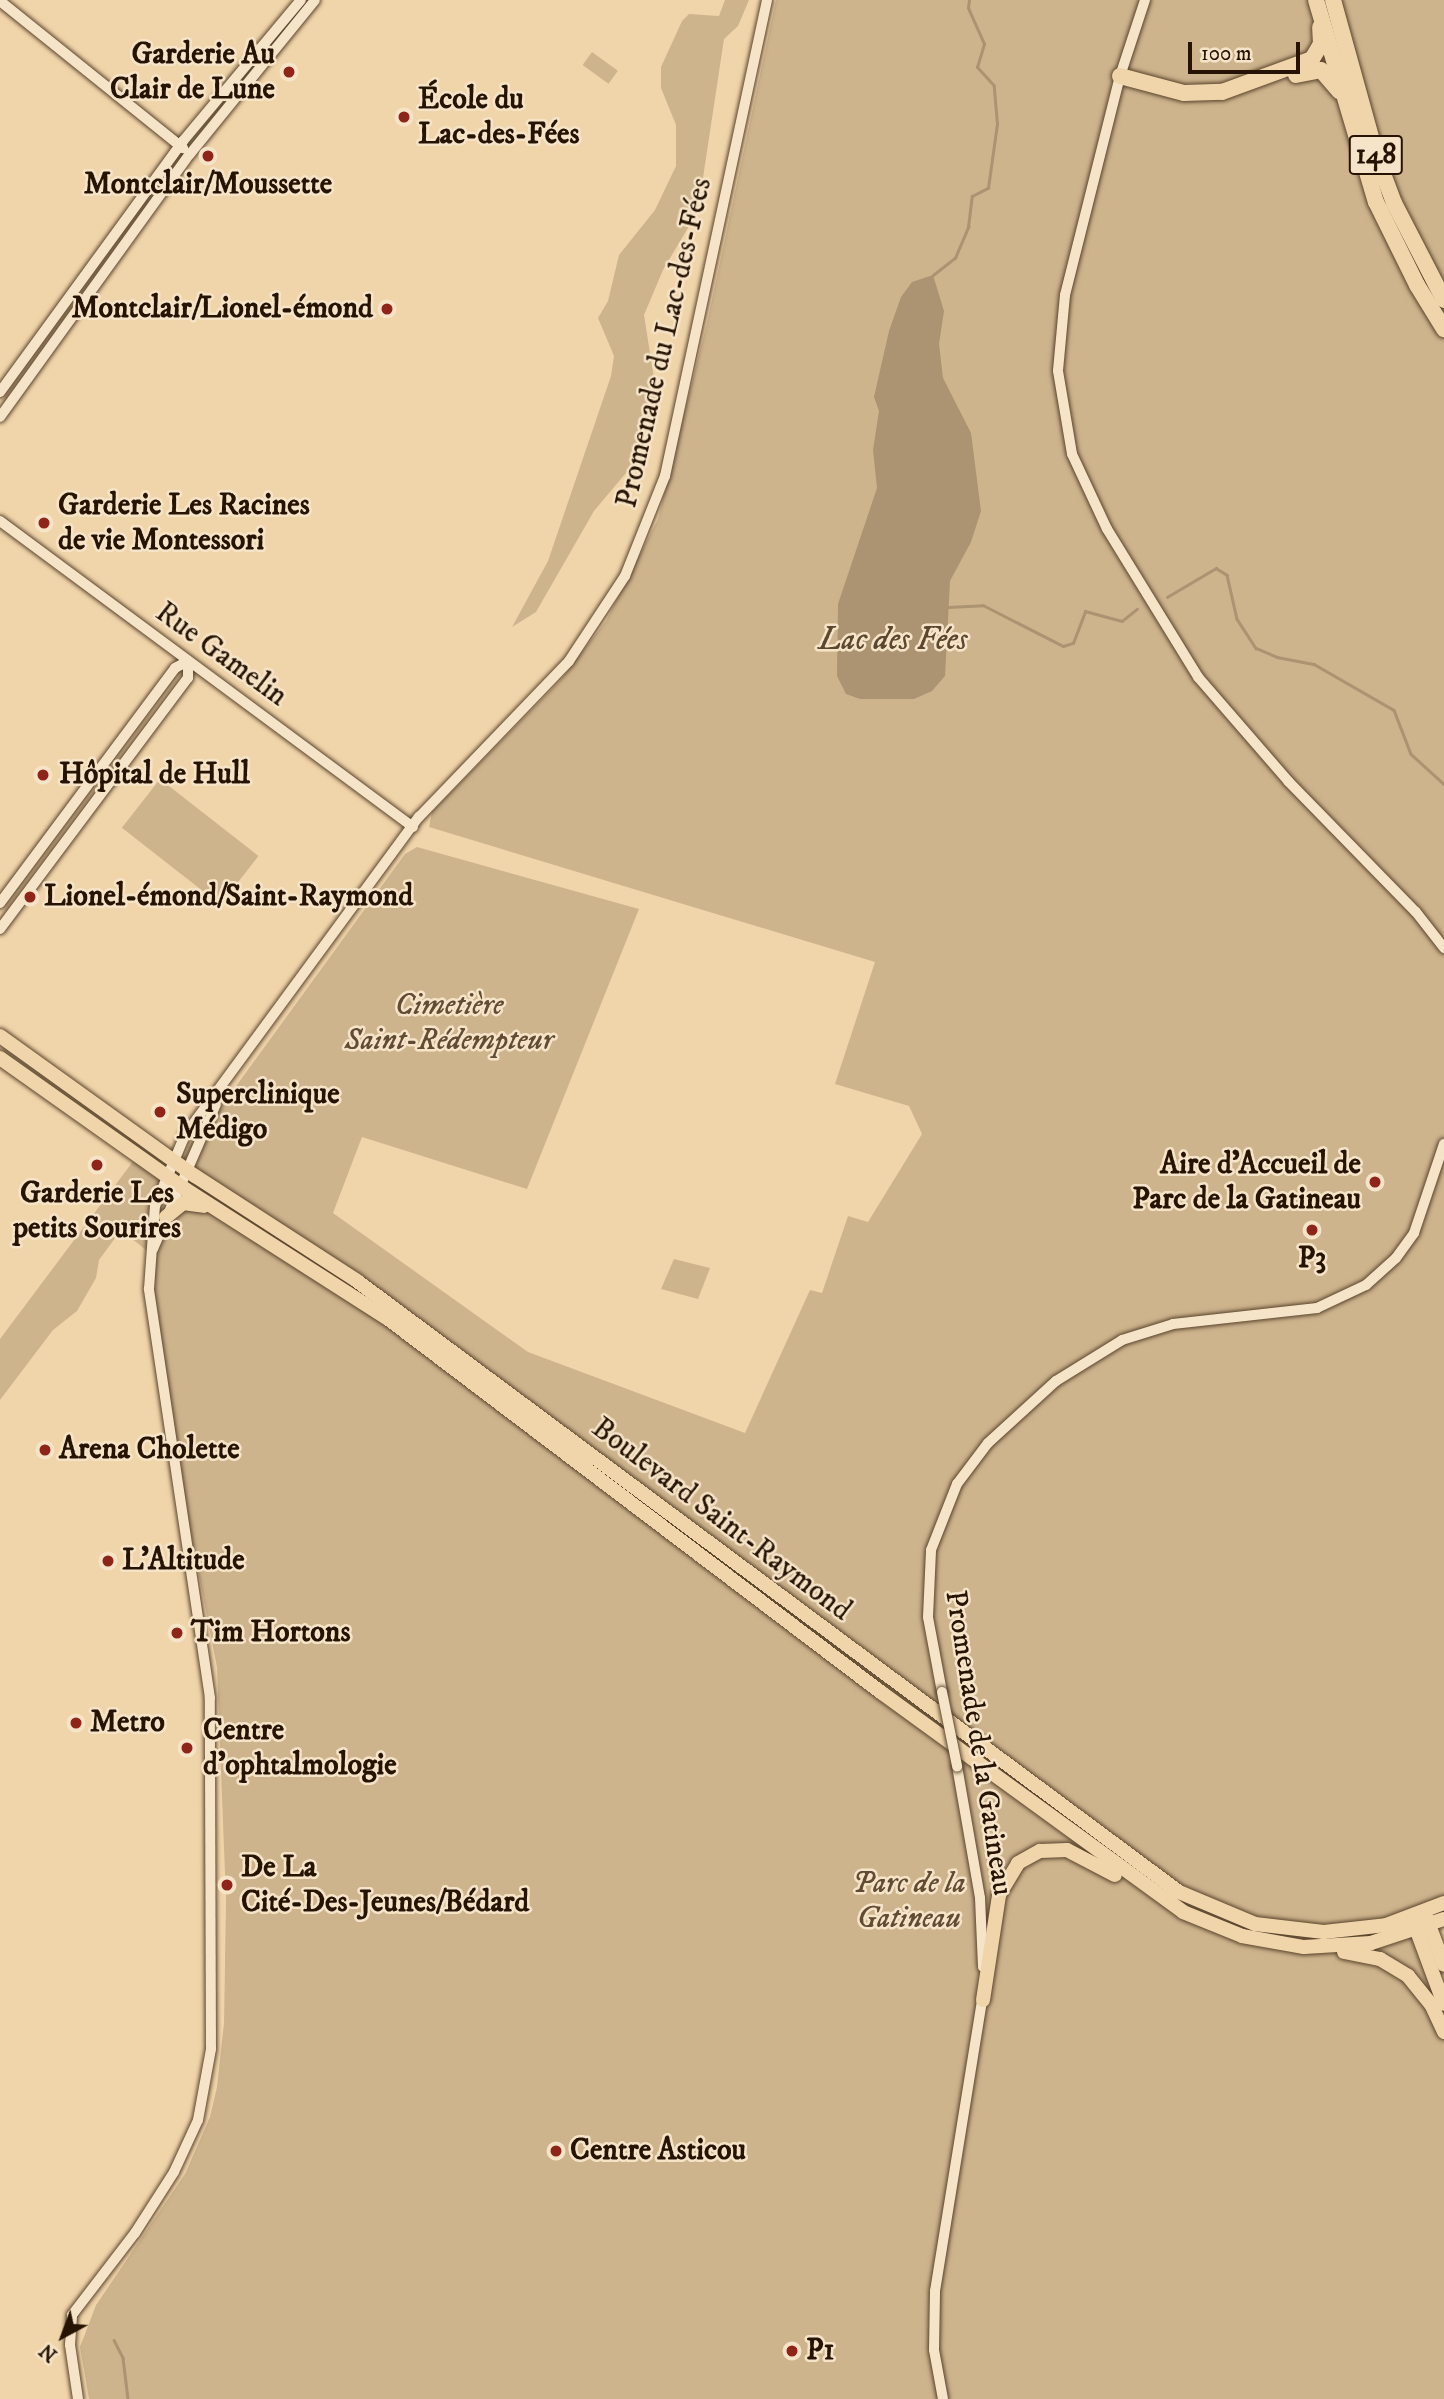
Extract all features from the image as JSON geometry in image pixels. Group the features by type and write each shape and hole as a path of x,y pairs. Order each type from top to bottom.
{"highway":[{"path":"1119,80 1193,94 1232,90 1312,59 1321,44 1322,2"},
{"name":"148","path":"1322,2 1344,105 1383,218 1444,329"},
{"name":"148","path":"1322,2 1379,165 1421,260 1444,300"},
{"path":"1119,80 1189,102 1215,102 1315,69 1331,77 1344,105"}],"main road":[{"name":"Boulevard Saint-Raymond","path":"0,1036 186,1169 357,1281 1179,1892 1231,1917 1302,1931 1357,1930 1444,1919"},
{"name":"Boulevard Saint-Raymond","path":"0,1058 166,1176 387,1318 882,1693 1183,1912 1262,1941 1304,1947 1355,1945 1420,1921 1444,1903"},
{"path":"166,1217 188,1202 220,1212"},
{"path":"983,2000 1003,1883 1018,1863 1033,1854 1049,1849 1075,1853 1183,1912"},
{"path":"1420,1921 1444,1965"},
{"path":"1420,1921 1444,2004"},
{"path":"1304,1947 1367,1955 1393,1966 1420,1989 1444,2032"}],"street":[{"path":"0,392 180,146 301,0"},
{"path":"0,417 190,154 315,0"},
{"name":"Promenade du Lac-des-Fées","path":"230,1077 412,827 569,661 600,620 649,524 665,476 767,0"},
{"path":"1145,0 1119,80 1079,231 1059,337 1064,417 1076,466 1117,547 1207,688 1288,781 1416,912 1444,948"},
{"path":"0,1 190,154"},
{"name":"Rue Gamelin","path":"0,522 412,827"},
{"path":"0,903 175,668 188,661 188,678 0,929"},
{"path":"78,2399 69,2345 72,2315 135,2234 181,2158 202,2108 211,2049 210,1698 149,1289 152,1220 166,1176 194,1121 230,1077"},
{"path":"151,1254 178,1184 230,1077"},
{"name":"Promenade de la Gatineau","path":"943,2399 934,2350 935,2291 983,2000 980,1898 927,1607 931,1550 957,1484 988,1443 1056,1381 1122,1340 1173,1324 1317,1308 1366,1285 1396,1258 1414,1233 1444,1144"}],"green space":[{"path":"725,0 749,0 738,26 724,39 698,211 663,270 644,315 657,397 636,461 594,511 536,612 512,627 548,561 611,376 614,356 598,318 608,301 619,255 655,210 676,166 676,125 661,88 661,67 682,21 689,14 719,16"},
{"name":"Parc de la Gatineau","path":"776,0 1444,0 1444,1897 1404,1915 1444,2025 1444,2399 89,2399 80,2347 96,2305 185,2174 210,2117 217,2087 224,2023 226,1900 217,1667 154,1347 151,1254 121,1230 99,1260 96,1278 77,1311 53,1330 0,1400 0,1339 137,1156 165,1176 152,1251 173,1179 218,1090 270,1107 231,1093 405,854 417,847 639,909 527,1189 362,1137 333,1213 528,1352 745,1433 810,1290 822,1293 848,1216 868,1222 922,1134 909,1106 835,1084 875,962 429,827 432,812 559,682 606,621 658,519 707,323"},
{"path":"592,52 618,71 608,84 583,65"},
{"path":"160,779 259,856 220,905 122,828"},
{"path":"674,1259 710,1268 698,1299 661,1289"}],"water":[{"name":"Lac des Fées","path":"933,275 944,311 939,344 943,378 971,433 981,511 971,542 950,581 945,676 932,691 914,699 860,699 846,694 837,676 838,604 877,488 873,450 879,411 874,397 889,331 901,297 912,282"}],"waterway":[{"path":"933,275 955,258 968,227 972,196 988,188 997,124 994,86 977,67 984,44 968,8 969,0"},
{"path":"1167,597 1216,568 1227,575 1237,619 1256,648 1277,657 1314,664 1394,710 1411,754 1444,784"},
{"path":"948,607 983,605 1063,646 1073,643 1085,611 1122,621 1137,609"},
{"path":"114,2340 123,2358 128,2399"}],"place":[{"name":"Garderie Au Clair de Lune","path":"289,72"},
{"name":"École du Lac-des-Fées","path":"404,117"},
{"name":"Montclair/Moussette","path":"208,156"},
{"name":"Montclair/Lionel-émond","path":"387,309"},
{"name":"Garderie Les Racines de vie Montessori","path":"44,523"},
{"name":"Hôpital de Hull","path":"43,775"},
{"name":"Lionel-émond/Saint-Raymond","path":"30,897"},
{"name":"Superclinique Médigo","path":"160,1112"},
{"name":"Garderie Les petits Sourires","path":"97,1165"},
{"name":"Aire d'Accueil de Parc de la Gatineau","path":"1375,1182"},
{"name":"P3","path":"1312,1230"},
{"name":"Arena Cholette","path":"45,1450"},
{"name":"L'Altitude","path":"108,1561"},
{"name":"Tim Hortons","path":"177,1633"},
{"name":"Metro","path":"76,1723"},
{"name":"Centre d'ophtalmologie","path":"187,1748"},
{"name":"De La Cité-Des-Jeunes/Bédard","path":"227,1885"},
{"name":"Centre Asticou","path":"556,2151"},
{"name":"P1","path":"792,2351"}],"park label":[{"name":"Cimetière Saint-Rédempteur","path":"449,1023"}]}
